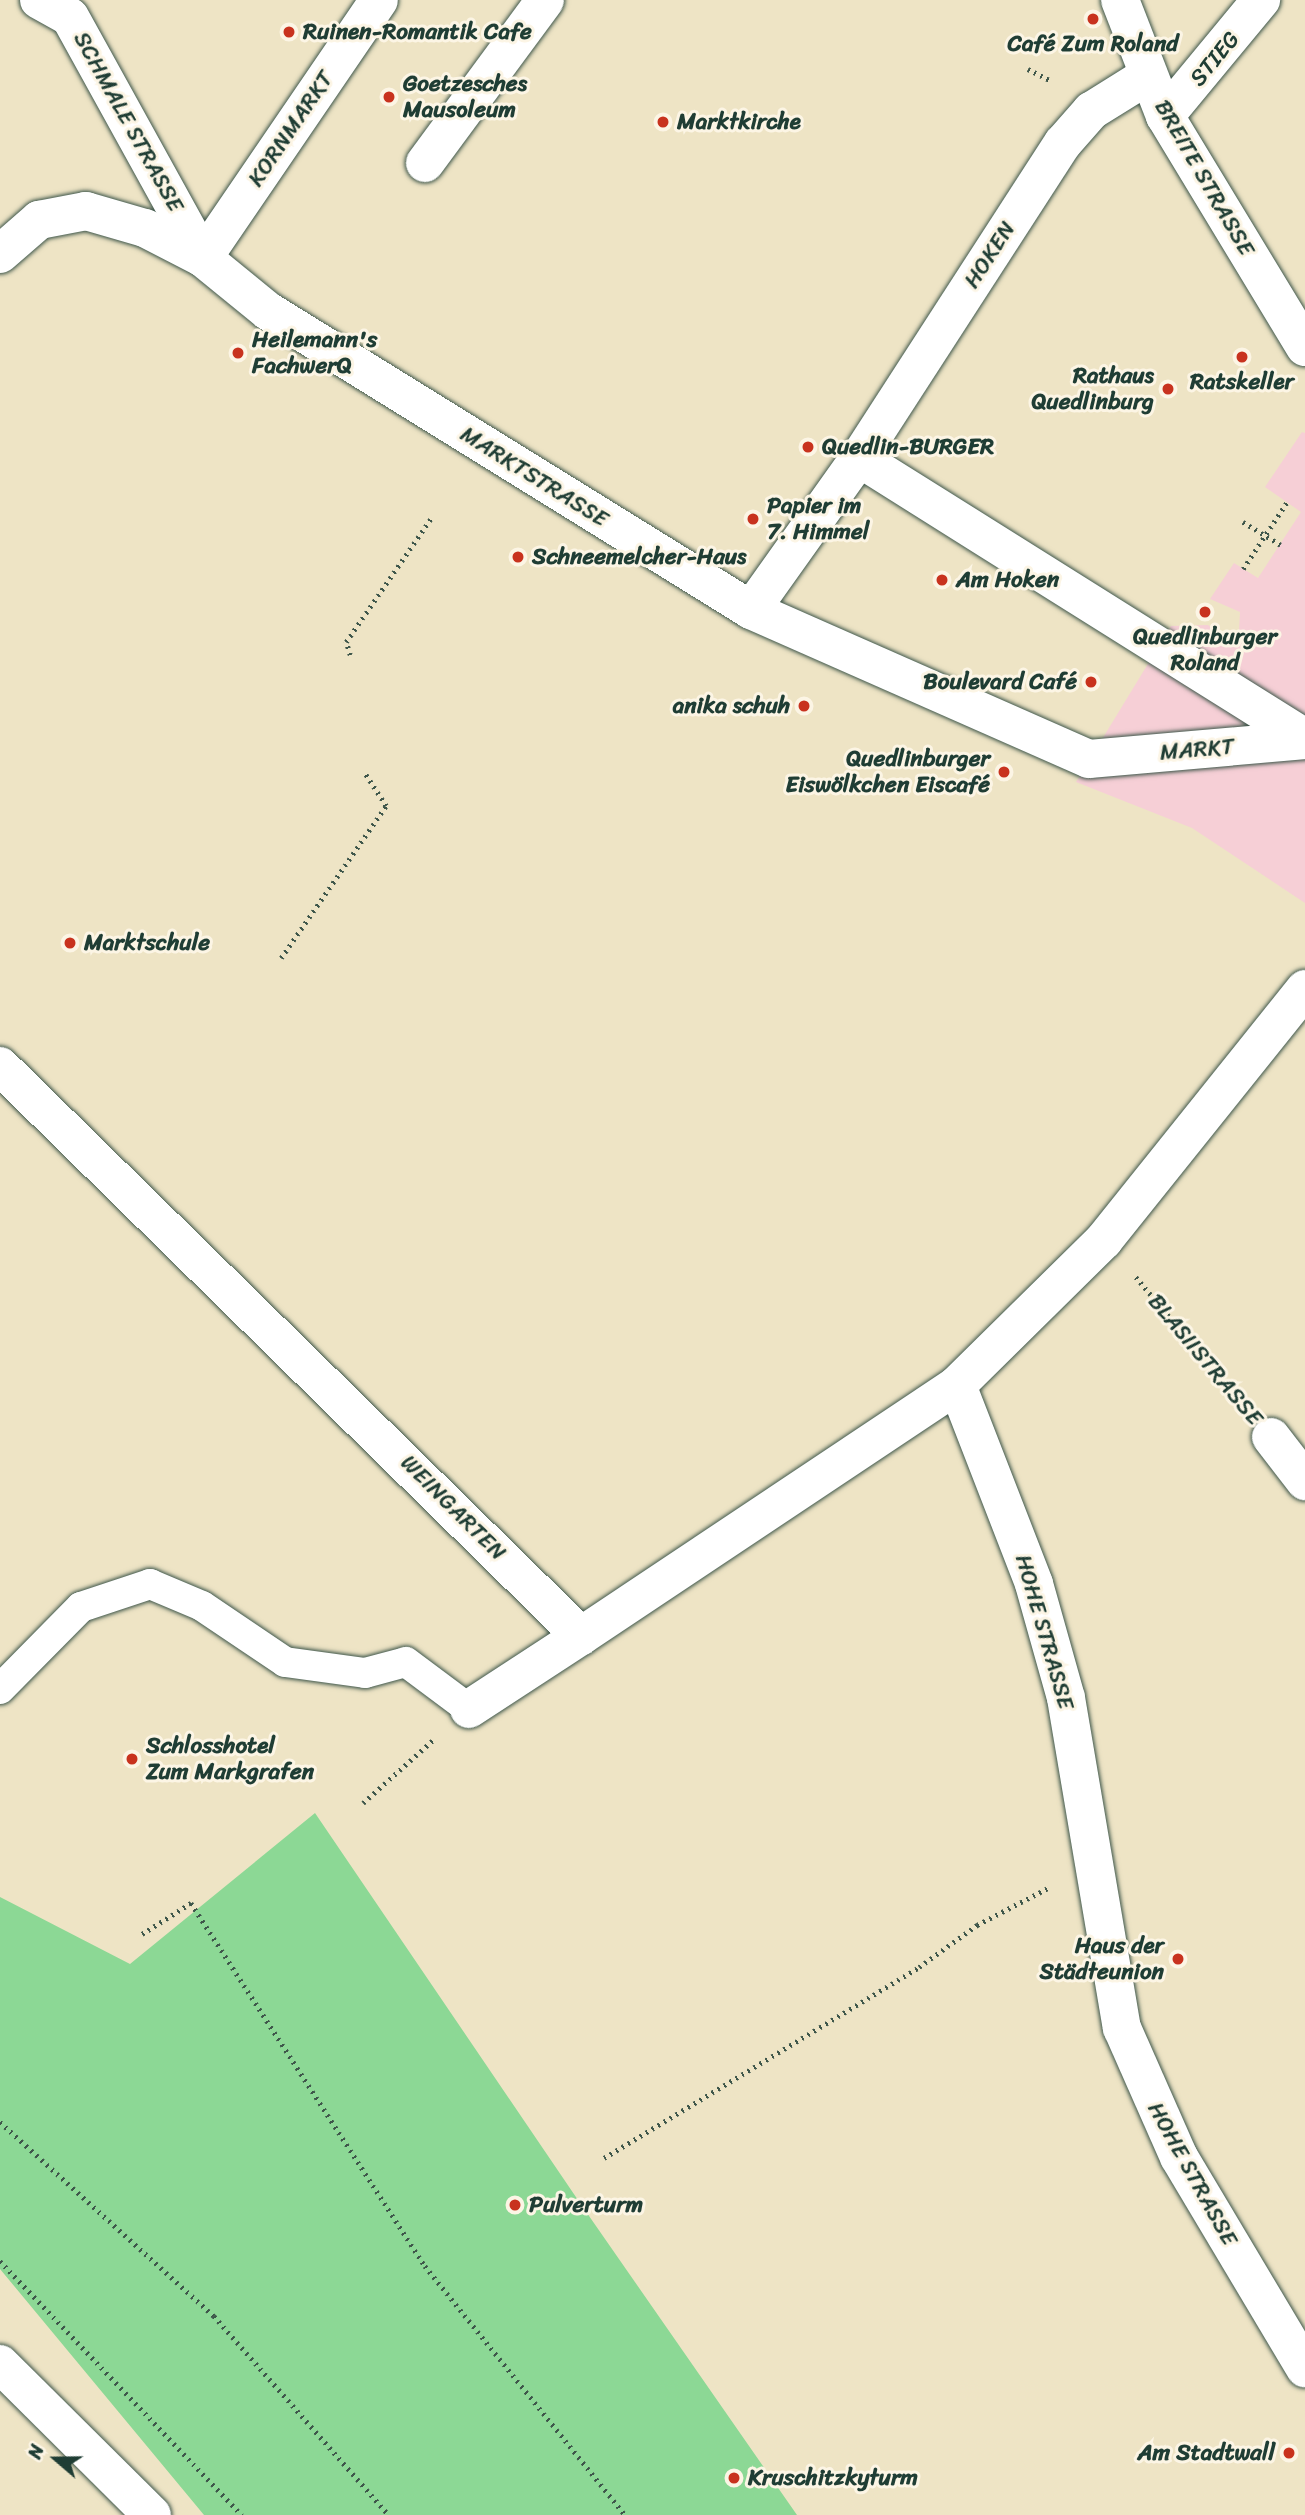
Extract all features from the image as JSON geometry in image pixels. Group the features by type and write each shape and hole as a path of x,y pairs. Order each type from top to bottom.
{"street":[{"name":"KORNMARKT","path":"203,258 379,0"},
{"path":"425,163 545,0"},
{"name":"BREITE STRASSE","path":"1120,0 1147,76 1165,116 1305,347"},
{"name":"STIEG","path":"1165,116 1262,0"},
{"name":"SCHMALE STRASSE","path":"55,8 203,258"},
{"name":"HOKEN","path":"751,610 859,458 1063,143 1091,111 1147,76"},
{"name":"MARKTSTRASSE","path":"0,254 39,220 86,211 145,228 203,258 303,333 751,610 1089,759"},
{"name":"MARKT","path":"859,458 1305,739"},
{"name":"MARKT","path":"1089,759 1305,739"},
{"path":"469,1709 957,1385 1104,1240 1305,989"},
{"name":"WEINGARTEN","path":"0,1066 107,1164 581,1636"},
{"name":"HOHE STRASSE","path":"957,1385 1049,1634 1093,1864 1108,1975 1145,2090 1305,2368"},
{"name":"BLASIISTRASSE","path":"1271,1437 1305,1481"},
{"path":"0,2364 152,2515"}],"lane":[{"path":"0,1689 81,1607 150,1584 202,1606 285,1662 365,1673 406,1662 469,1709"}],"path":[{"path":"1028,69 1049,79"},
{"path":"1243,569 1287,502"},
{"path":"350,654 346,642 432,517"},
{"path":"1243,522 1280,545"},
{"path":"281,958 386,806 364,772"},
{"name":"BLASIISTRASSE","path":"1104,1240 1271,1437"},
{"path":"363,1803 469,1709"},
{"path":"604,2158 919,1967 977,1925 1093,1864"},
{"path":"142,1934 191,1903 425,2266 625,2515"},
{"path":"0,2122 214,2316 389,2515"},
{"path":"0,2261 242,2515"}],"shaded area":[{"path":"1302,432 1305,433 1305,903 1192,828 1076,782 1171,626 1208,625 1226,638 1239,631 1240,612 1210,599 1234,563 1258,578 1301,512 1265,487"}],"green space":[{"path":"315,1813 580,2203 797,2515 204,2515 0,2269 0,1897 130,1964"}],"place":[{"name":"Café Zum Roland","path":"1093,19"},
{"name":"Ruinen-Romantik Cafe","path":"289,32"},
{"name":"Goetzesches Mausoleum","path":"389,97"},
{"name":"Marktkirche","path":"663,122"},
{"name":"Heilemann's FachwerQ","path":"238,353"},
{"name":"Ratskeller","path":"1242,357"},
{"name":"Rathaus Quedlinburg","path":"1168,389"},
{"name":"Quedlin-BURGER","path":"808,447"},
{"name":"Papier im 7. Himmel","path":"753,519"},
{"name":"Schneemelcher-Haus","path":"518,557"},
{"name":"Am Hoken","path":"942,580"},
{"name":"Quedlinburger Roland","path":"1205,612"},
{"name":"Boulevard Café","path":"1091,682"},
{"name":"anika schuh","path":"804,706"},
{"name":"Quedlinburger Eiswölkchen Eiscafé","path":"1004,772"},
{"name":"Marktschule","path":"70,943"},
{"name":"Schlosshotel Zum Markgrafen","path":"132,1759"},
{"name":"Haus der Städteunion","path":"1178,1959"},
{"name":"Pulverturm","path":"515,2205"},
{"name":"Am Stadtwall","path":"1289,2453"},
{"name":"Kruschitzkyturm","path":"734,2478"}]}
